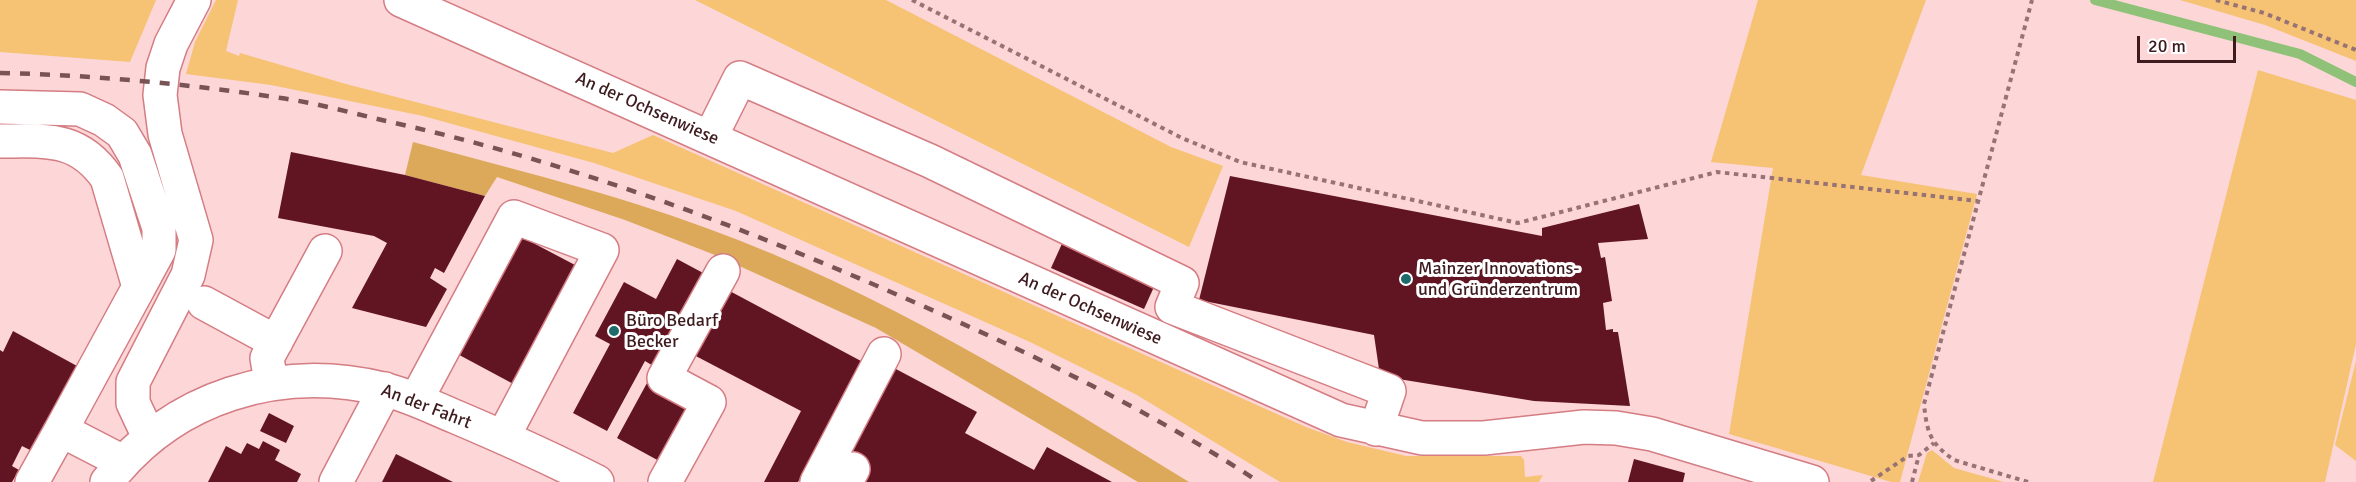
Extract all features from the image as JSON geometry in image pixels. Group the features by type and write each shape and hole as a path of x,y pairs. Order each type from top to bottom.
{"street":[{"path":"149,437 133,403 133,382 188,275 196,240 165,134 160,95 163,68 171,44 194,0"},
{"name":"An der Ochsenwiese","path":"401,0 1341,420 1422,438 1484,438 1584,428 1616,428 1652,434 1812,482"},
{"path":"710,138 740,78 920,156 1182,283 1172,307 1389,391 1376,429"},
{"path":"0,107 80,109 104,120 122,134 135,155 159,228 159,250 32,482"},
{"path":"0,141 56,141 78,149 97,163 107,178 139,287"},
{"path":"416,400 514,217 602,250 503,437"},
{"path":"271,383 267,358 325,251"},
{"path":"665,482 709,402 664,378 723,272"},
{"path":"204,303 276,342"},
{"path":"817,482 884,354"},
{"name":"An der Fahrt","path":"115,472 149,437 181,415 213,399 271,383 292,380 331,380 384,389 416,400 503,437 597,482"},
{"path":"336,482 384,389"},
{"path":"61,430 115,472"}],"path":[{"path":"912,0 1182,138 1240,162 1518,223 1717,171 1978,201"},
{"path":"2028,482 1954,460 1934,443 1928,434 1924,404 2030,0"},
{"path":"2216,0 2264,13 2356,50"},
{"path":"1871,481 1908,456 1919,455 1934,443"},
{"path":"1912,482 1919,455"}],"shaded area":[{"path":"0,0 156,0 130,62 0,52"},
{"path":"216,0 238,0 226,51 239,56 240,53 346,84 613,153 653,135 1306,427 1347,442 1406,456 1521,456 1524,460 1525,477 1543,475 1539,482 1280,482 1137,395 1030,342 736,211 594,163 423,116 271,85 186,74 195,42"},
{"path":"695,0 886,0 1171,147 1223,166 1189,247"},
{"path":"1758,0 1926,0 1861,175 1977,194 1900,482 1891,482 1729,434 1773,168 1711,162"},
{"path":"2180,0 2356,0 2356,61 2265,25"},
{"path":"2258,70 2356,100 2356,344 2325,482 2153,482"},
{"path":"413,142 562,182 673,216 772,254 834,281 955,343 1073,411 1189,482 1138,482 876,328 715,255 625,220 497,177 485,196 405,175"},
{"path":"2356,361 2356,461 2335,445"},
{"path":"1932,450 1954,468 2004,482 1918,482 1927,453"}],"building":[{"path":"291,152 405,175 485,196 444,273 435,268 430,278 447,289 426,327 352,308 387,243 374,236 278,218"},
{"name":"Mainzer Innovations- und Gründerzentrum","path":"1230,176 1542,236 1542,228 1639,204 1648,239 1598,243 1601,258 1605,257 1612,301 1603,303 1606,330 1613,329 1613,332 1618,332 1630,406 1534,401 1380,376 1374,335 1199,300"},
{"path":"518,235 575,265 549,314 556,317 519,387 450,350"},
{"path":"1065,237 1158,278 1144,309 1051,268"},
{"path":"677,259 705,274 655,367 645,361 607,431 573,413 610,344 595,336 624,282 656,299"},
{"path":"724,288 861,361 798,482 764,482 801,411 690,353"},
{"path":"13,331 77,366 32,451 22,446 12,466 19,470 12,482 0,482 0,350 3,352"},
{"path":"894,368 977,412 965,433 1034,470 1047,447 1112,482 865,482 868,476 843,463"},
{"path":"647,383 691,408 661,462 617,438"},
{"path":"269,413 294,426 286,443 260,431"},
{"path":"263,441 280,450 275,460 301,474 297,482 208,482 226,446 241,454 247,443 259,449"},
{"path":"396,454 453,482 382,482"},
{"path":"1634,459 1685,473 1683,482 1628,482"}],"waterway":[{"path":"2095,0 2300,54 2356,82"}],"railway":[{"path":"0,73 141,81 294,100 453,137 586,175 780,246 952,319 1131,406 1259,482"}],"place":[{"name":"Mainzer Innovations- und Gründerzentrum","path":"1406,279"},
{"name":"Büro Bedarf Becker","path":"614,331"}]}
